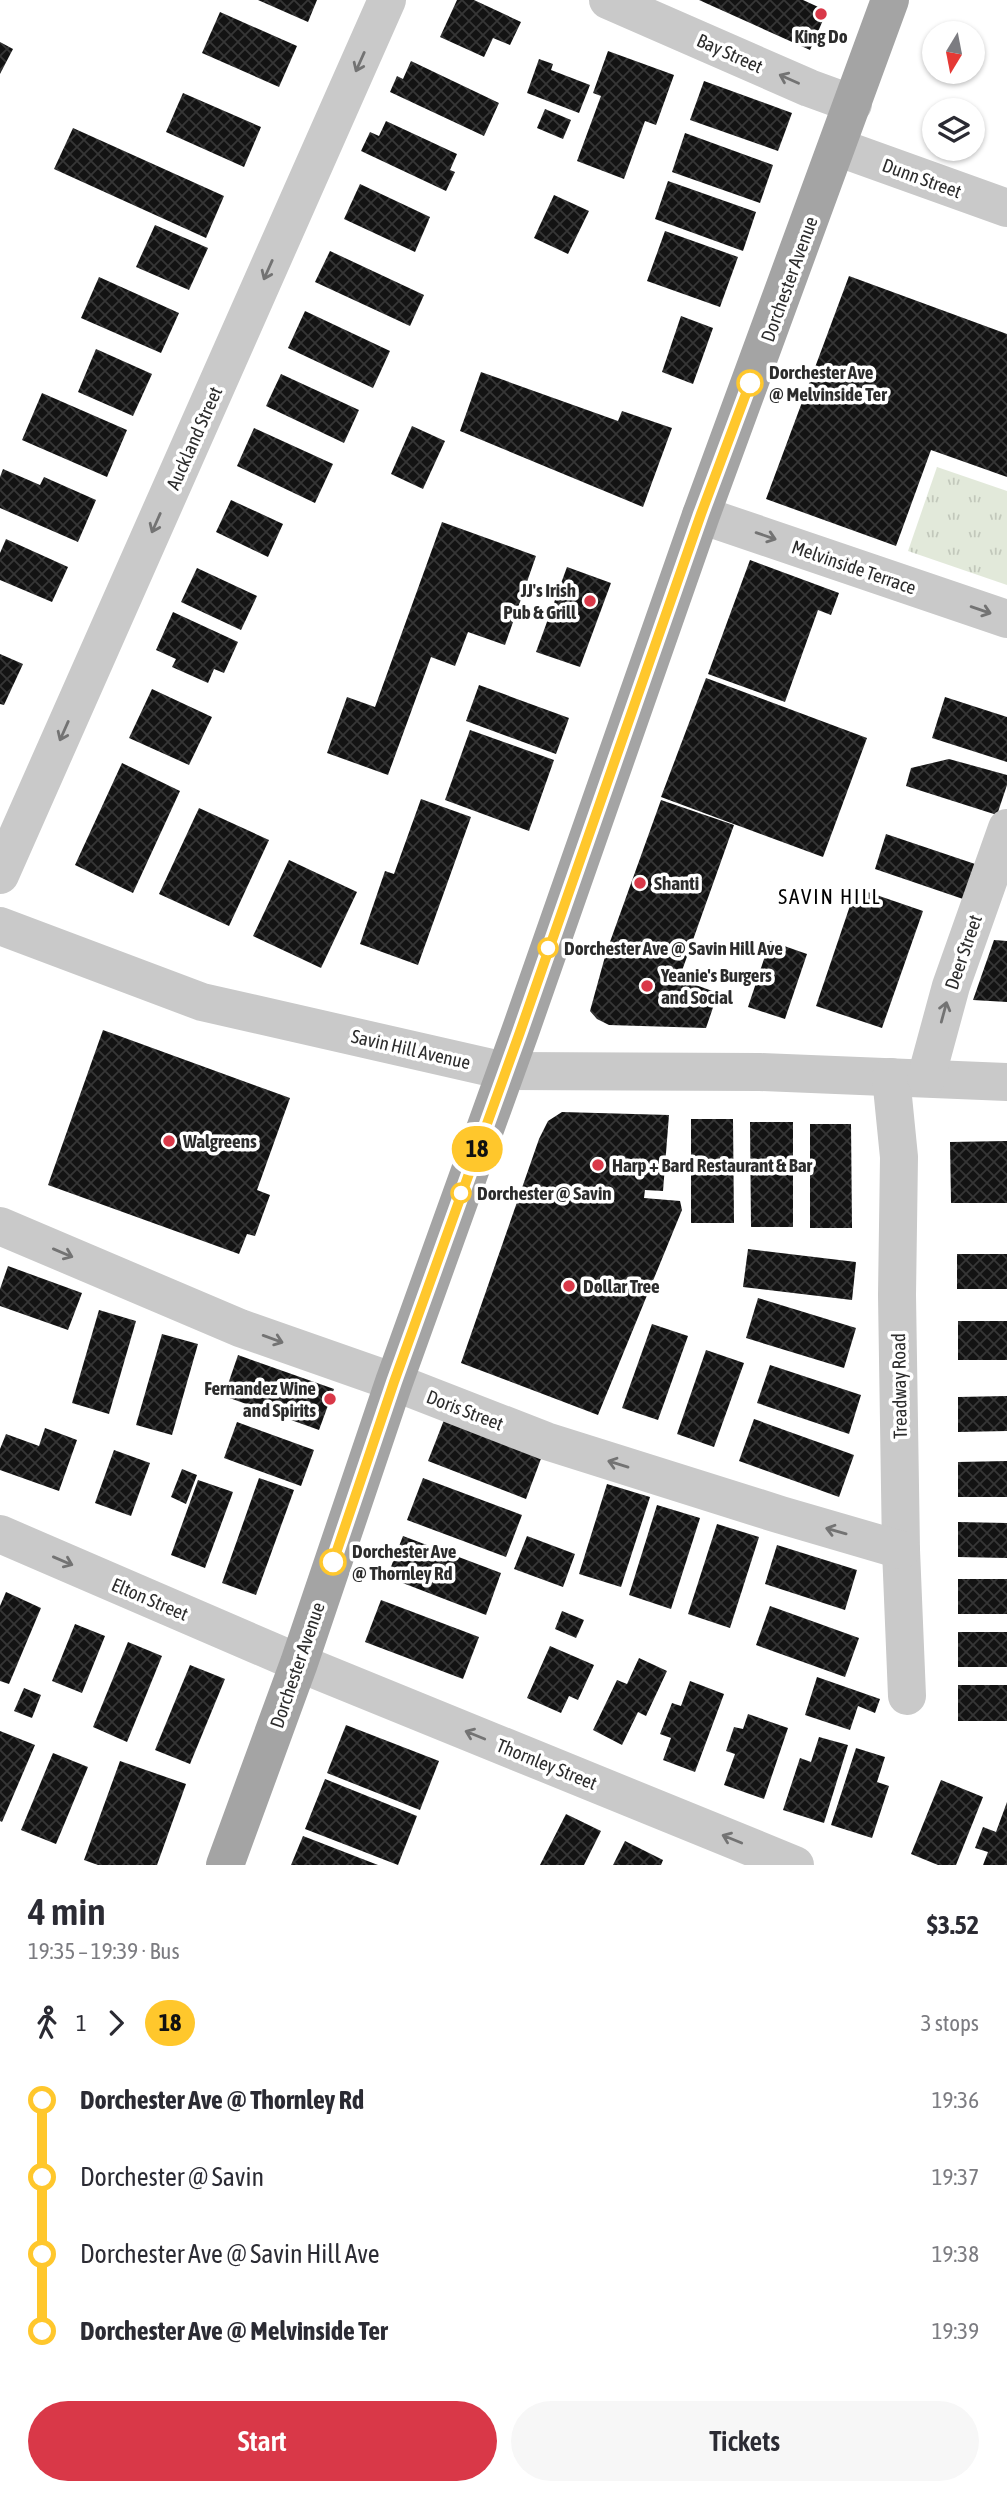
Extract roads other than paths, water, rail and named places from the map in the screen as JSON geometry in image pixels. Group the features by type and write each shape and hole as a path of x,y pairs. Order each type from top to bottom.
{"main road":[{"name":"Dorchester Avenue","path":"225,1865 299,1663 394,1382 701,514 890,0"}],"street":[{"name":"Auckland Street","path":"0,875 387,0"},
{"name":"Bay Street","path":"608,0 809,88 853,104"},
{"name":"Dunn Street","path":"837,147 1007,208"},
{"name":"Melvinside Terrace","path":"701,514 1007,619"},
{"name":"Deer Street","path":"909,1077 951,986 1007,828"},
{"name":"Savin Hill Avenue","path":"0,926 202,1002 505,1071 760,1072 1007,1082"},
{"name":"Treadway Road","path":"907,1696 901,1550 897,1296 899,1157 909,1077"},
{"name":"Doris Street","path":"0,1226 240,1328 394,1382 546,1441 781,1516 901,1550"},
{"name":"Elton Street","path":"0,1534 299,1663"},
{"name":"Thornley Street","path":"299,1663 795,1865"}],"place":[{"name":"King Do","path":"821,14"},
{"name":"Dorchester Ave @ Melvinside Ter","path":"750,383"},
{"name":"JJ's Irish Pub & Grill","path":"590,601"},
{"name":"Shanti","path":"640,883"},
{"name":"Dorchester Ave @ Savin Hill Ave","path":"548,948"},
{"name":"Yeanie's Burgers and Social","path":"647,986"},
{"name":"Walgreens","path":"169,1141"},
{"name":"Harp + Bard Restaurant & Bar","path":"598,1165"},
{"name":"Dorchester @ Savin","path":"461,1193"},
{"name":"Dollar Tree","path":"569,1286"},
{"name":"Fernandez Wine and Spirits","path":"330,1399"},
{"name":"Dorchester Ave @ Thornley Rd","path":"333,1562"}],"district":[{"name":"SAVIN HILL","path":"830,897"}]}
